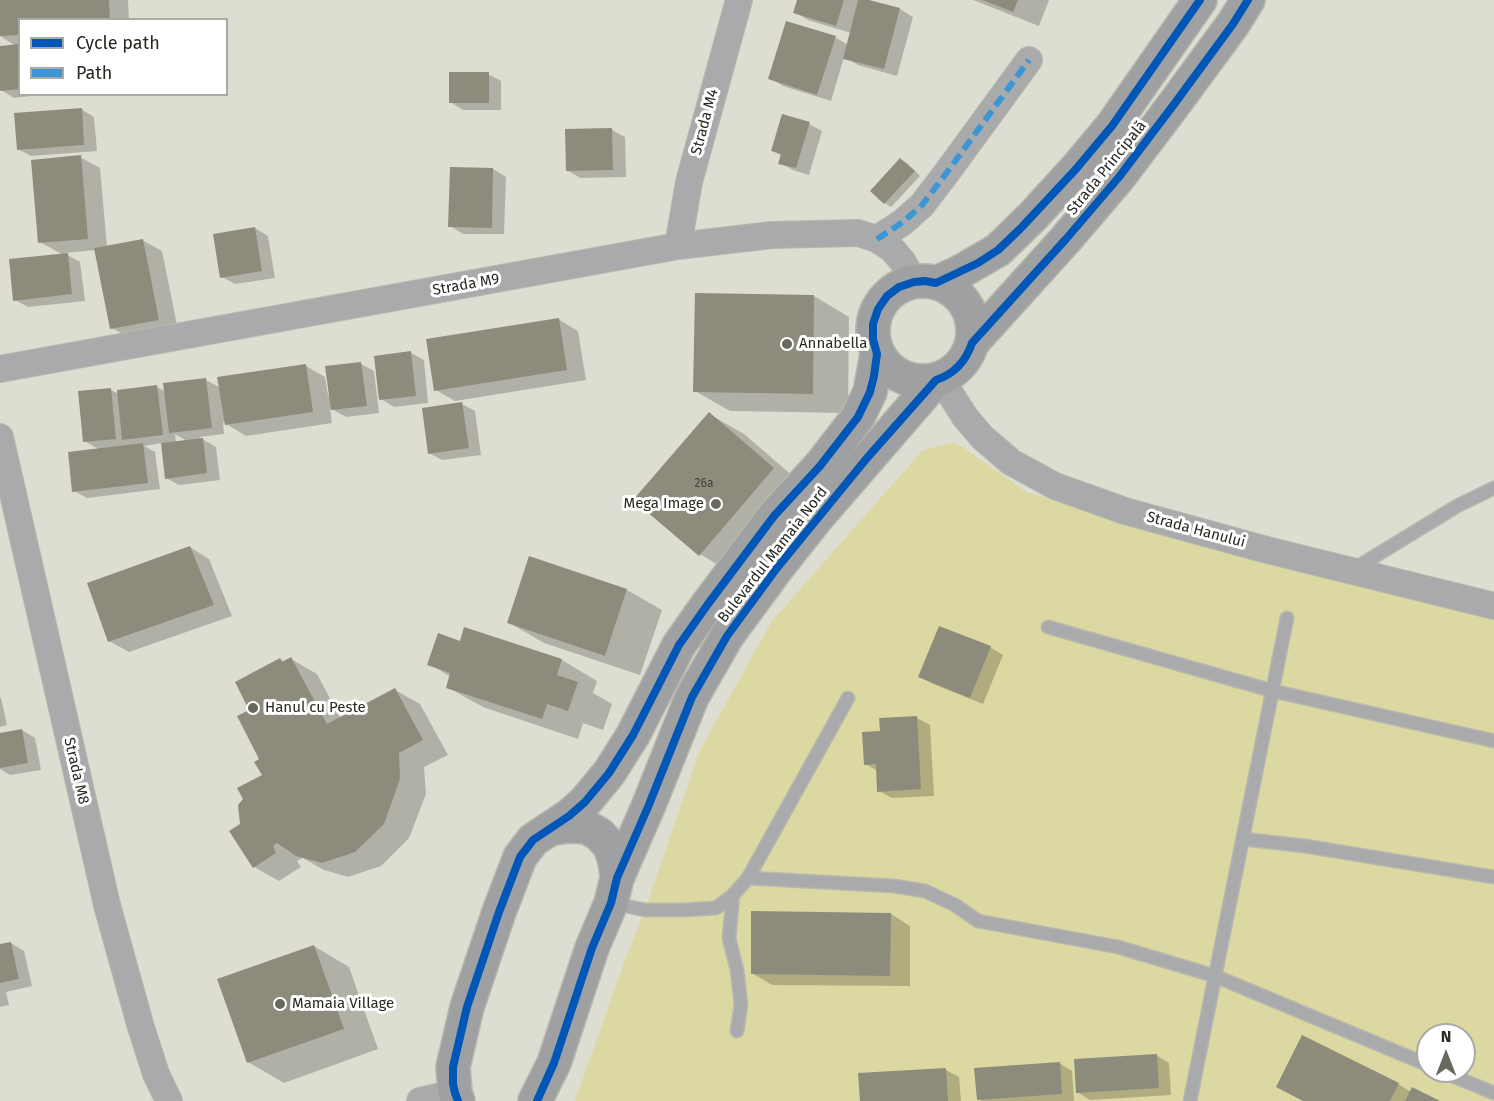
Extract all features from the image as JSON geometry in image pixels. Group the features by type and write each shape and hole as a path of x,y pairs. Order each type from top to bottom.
{"main road":[{"name":"Strada Principală","path":"925,282 960,272 998,250 1020,229 1076,170 1112,126 1200,0"},
{"name":"Strada Principală","path":"972,343 1066,240 1113,184 1195,77 1248,0"},
{"path":"925,282 948,288 958,295 971,317 972,343 963,362 956,369 938,379 922,382 909,380 896,374 877,354 873,339 873,324 878,309 887,296 899,287 925,282"},
{"name":"Bulevardul Mamaia Nord","path":"457,1099 453,1067 458,1041 499,912 520,857 533,840 569,816 585,802 609,773 633,735 679,645 696,620 774,516 820,466 858,417 865,405 874,376 877,354"},
{"name":"Bulevardul Mamaia Nord","path":"536,1100 555,1063 592,948 692,697 727,636 777,568 815,520 938,379"},
{"path":"549,829 568,826 586,827 599,834 610,846 615,862 614,891"}],"street":[{"name":"Strada M4","path":"678,246 689,182 739,0"},
{"path":"876,240 922,206 1029,60"},
{"name":"Strada M9","path":"0,369 678,246 772,235 858,233 892,249 925,282"},
{"name":"Strada Hanului","path":"938,379 983,438 1011,462 1055,486 1125,511 1494,606"},
{"name":"Strada M8","path":"0,437 107,905 140,1024 156,1074 169,1101"},
{"path":"420,1101 457,1099"}],"lane":[{"path":"1351,571 1457,506 1494,488"},
{"path":"1190,1101 1287,618"},
{"path":"1048,627 1273,691 1494,741"},
{"path":"614,891 645,910 716,908 733,895 748,878 848,698"},
{"path":"1243,838 1494,877"},
{"path":"748,878 894,886 925,891 955,905 978,921 1118,947 1215,976 1416,1060"},
{"path":"733,895 729,938 738,970 741,1005 737,1031"},
{"path":"1470,1083 1494,1093"}],"shaded area":[{"path":"955,442 1026,492 1494,619 1494,1101 575,1101 645,910 700,750 772,621 923,450"}],"building":[{"path":"0,0 109,0 110,18 18,18 18,35 0,36"},
{"path":"797,0 844,0 836,26 793,13"},
{"path":"858,0 869,0 900,8 884,69 843,59"},
{"path":"982,0 1018,0 1013,12"},
{"path":"786,21 836,36 817,95 768,79"},
{"path":"18,44 18,89 0,91 0,46"},
{"path":"449,72 489,72 489,103 449,103"},
{"path":"82,108 84,145 17,150 14,113"},
{"path":"782,114 810,122 796,168 778,164 781,154 771,151"},
{"path":"612,128 613,170 566,171 565,129"},
{"path":"81,155 88,239 38,243 31,160"},
{"path":"900,158 915,171 884,204 870,191"},
{"path":"450,167 493,168 492,228 448,227"},
{"path":"255,227 262,271 220,278 213,234"},
{"path":"143,239 159,320 110,329 94,248"},
{"path":"68,253 72,294 13,301 9,259"},
{"path":"695,293 814,295 813,394 693,392"},
{"path":"559,318 567,370 434,391 426,339"},
{"path":"411,351 416,396 379,400 374,356"},
{"path":"361,362 367,406 331,410 325,366"},
{"path":"306,364 313,412 225,425 217,377"},
{"path":"206,378 212,428 169,433 163,383"},
{"path":"157,385 163,435 122,440 117,390"},
{"path":"111,388 116,439 83,442 78,391"},
{"path":"462,402 469,448 428,454 422,408"},
{"path":"709,412 774,468 699,556 633,500"},
{"path":"203,438 207,473 165,479 161,443"},
{"path":"143,443 148,483 72,492 68,452"},
{"path":"190,546 214,605 108,642 87,583"},
{"path":"529,556 627,589 605,656 507,623"},
{"path":"939,626 991,646 970,698 918,677"},
{"path":"464,627 562,659 557,675 578,682 568,711 547,704 542,719 446,688 450,673 427,665 438,633 460,641"},
{"path":"291,657 327,724 395,688 423,740 399,753 400,779 384,824 355,852 322,863 296,856 277,843 273,846 276,853 253,868 229,831 240,824 238,805 243,799 237,788 262,775 254,762 259,759 237,716 249,710 235,682 280,658 282,662"},
{"path":"917,716 921,789 877,792 876,764 864,765 862,732 880,731 879,718"},
{"path":"22,729 28,763 0,768 0,733"},
{"path":"751,911 891,913 890,976 751,974"},
{"path":"11,942 19,979 0,983 0,944"},
{"name":"Mamaia Village","path":"314,945 344,1029 247,1063 217,979"},
{"path":"1302,1035 1399,1083 1390,1101 1303,1101 1276,1087"},
{"path":"1157,1054 1159,1088 1076,1093 1074,1059"},
{"path":"1060,1062 1062,1094 977,1100 974,1068"},
{"path":"946,1068 948,1101 860,1101 858,1073"},
{"path":"1412,1087 1440,1101 1405,1101"}],"marked path":[{"path":"877,239 903,222 922,205 1029,60"}],"cycle path":[{"path":"458,1101 453,1084 453,1067 467,1007 520,857 533,840 569,816 585,802 609,773 633,735 679,645 774,516 820,466 858,417 870,392 874,376 877,354 873,339 873,324 878,309 887,296 899,287 914,282 936,283 978,263 998,250 1020,229 1112,126 1200,0"},
{"path":"537,1101 554,1063 592,948 611,903 617,878 692,697 727,636 777,568 867,458 936,380 958,366 972,343 1119,177 1233,24 1248,0"}],"place":[{"name":"Annabella","path":"787,344"},
{"name":"Mega Image","path":"716,504"},
{"name":"Hanul cu Peste","path":"253,708"},
{"name":"Mamaia Village","path":"280,1004"}]}
